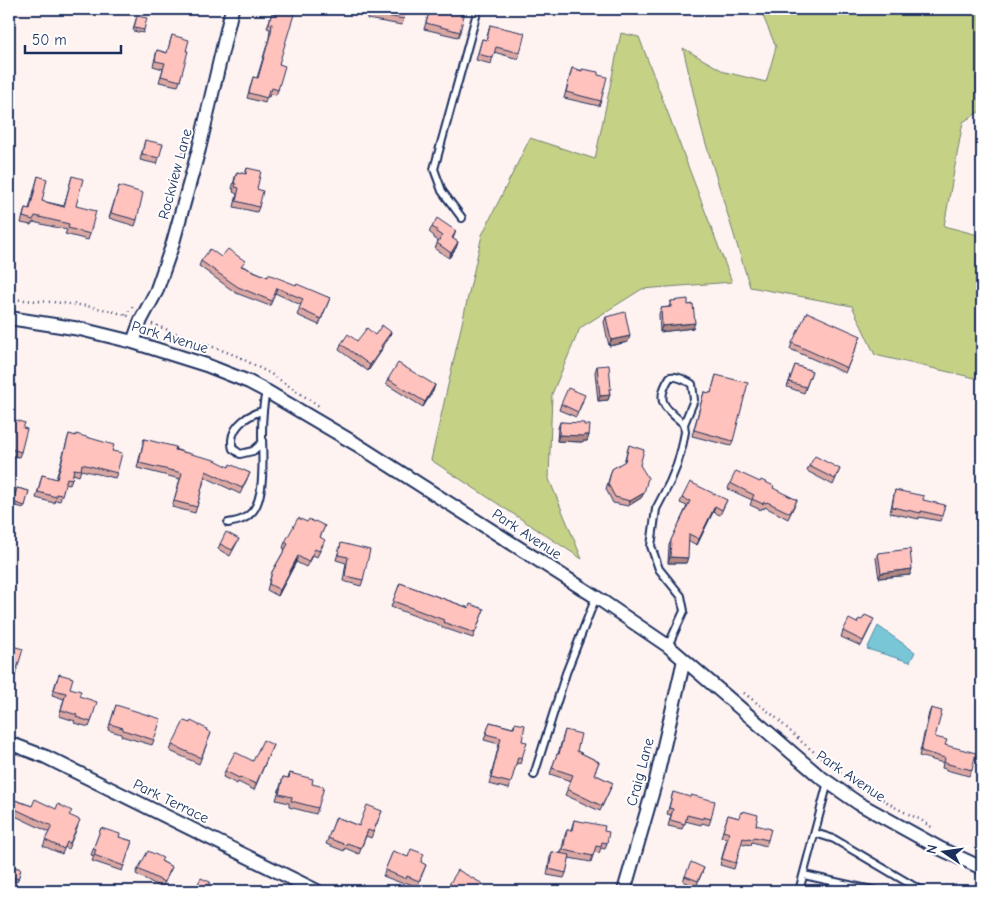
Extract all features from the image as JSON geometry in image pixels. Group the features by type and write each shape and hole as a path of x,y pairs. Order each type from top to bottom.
{"street":[{"name":"Rockview Lane","path":"133,342 141,320 156,292 172,246 198,150 232,9"},
{"name":"Park Avenue","path":"9,318 80,329 133,342 206,364 266,391 356,444 596,597 668,646 819,776 858,803 940,849 982,868"},
{"name":"Craig Lane","path":"624,891 656,780 684,660"},
{"name":"Park Terrace","path":"9,743 46,757 317,891"}],"lane":[{"path":"462,218 442,191 434,169 478,9"},
{"path":"668,646 684,611 681,596 659,569 651,546 656,509 677,465 682,447 684,424 694,400 692,384 684,379 674,376 670,377 663,392 662,402 666,410 684,424"},
{"path":"228,523 242,521 253,511 259,495 263,468 263,411 266,391"},
{"path":"262,443 253,451 240,454 233,449 232,442 233,433 238,426 256,412 263,411"},
{"path":"534,775 566,673 596,597"},
{"path":"800,891 828,782"},
{"path":"815,833 834,839 922,891"},
{"path":"804,875 876,891"}],"green space":[{"path":"760,9 982,9 982,110 963,122 944,226 982,236 982,360 975,378 875,355 852,306 750,287 702,131 683,48 725,72 766,82 776,47"},
{"path":"621,33 639,37 732,282 642,289 580,328 552,394 549,479 582,559 431,460 482,235 530,138 595,159"}],"water":[{"path":"878,626 915,652 910,662 867,649"}],"building":[{"path":"277,9 295,11 279,64 285,66 278,90 272,88 271,91 269,90 267,98 249,93 253,77 258,78 271,32 272,24 269,23 272,13 275,14"},
{"path":"369,9 406,9 404,19 369,13"},
{"path":"430,9 444,9 464,15 460,32 426,23"},
{"path":"137,16 147,18 144,30 134,28"},
{"path":"490,25 525,33 520,53 496,47 493,58 478,54 482,39 487,40"},
{"path":"172,35 189,40 180,81 161,76 165,63 155,61 157,50 167,53"},
{"path":"572,68 598,72 598,75 607,77 601,101 566,92"},
{"path":"145,140 163,144 159,158 142,154"},
{"path":"247,168 261,171 257,189 263,191 259,207 236,201 239,188 235,187 236,184 234,183 237,172 246,174"},
{"path":"38,176 47,179 42,201 64,207 72,176 83,179 76,206 96,211 90,234 68,228 69,224 35,216 33,220 23,217 25,208 30,209"},
{"path":"119,186 143,193 137,220 111,213"},
{"path":"437,218 456,231 452,238 458,242 451,253 437,243 442,236 432,227"},
{"path":"210,249 221,257 228,249 245,261 241,266 268,277 268,274 297,284 330,298 321,319 299,309 303,299 277,288 272,301 238,287 201,261"},
{"path":"688,299 688,305 693,304 695,323 662,326 661,308 671,307 671,301"},
{"path":"625,312 630,336 611,340 606,317"},
{"path":"807,312 861,336 847,368 792,343"},
{"path":"382,325 391,332 370,365 341,344 348,334 357,341 367,328 375,335"},
{"path":"398,363 435,385 425,402 388,379"},
{"path":"609,365 610,395 600,396 597,366"},
{"path":"795,365 812,371 806,387 789,382"},
{"path":"716,375 748,383 733,441 694,430 704,392 711,393"},
{"path":"568,388 585,395 578,412 561,404"},
{"path":"15,420 25,423 23,428 27,429 21,452 9,447 9,421 14,423"},
{"path":"560,422 590,425 589,435 559,435"},
{"path":"69,434 76,436 76,434 114,445 112,451 122,453 117,473 82,464 81,470 74,469 72,479 67,478 62,495 56,494 56,497 38,492 42,475 57,479"},
{"path":"144,439 176,447 175,450 215,460 229,467 230,464 250,473 242,488 206,471 197,507 174,501 182,473 139,463"},
{"path":"629,445 644,450 640,465 648,478 644,493 630,501 615,497 608,484 612,469 625,461"},
{"path":"815,456 840,469 835,479 809,466"},
{"path":"736,471 774,486 773,488 797,500 790,513 767,502 763,504 752,499 754,495 730,483"},
{"path":"690,482 727,500 722,510 715,506 699,539 689,534 688,558 670,557 671,540 690,501 682,498"},
{"path":"17,488 29,491 25,506 13,502"},
{"path":"895,490 924,496 923,500 945,505 942,516 892,507"},
{"path":"298,518 307,522 309,519 325,526 320,537 325,540 319,551 315,549 308,562 298,556 280,590 269,584 272,572 288,544 285,542"},
{"path":"226,532 239,539 232,550 220,544"},
{"path":"341,543 370,550 363,580 345,576 348,557 338,555"},
{"path":"910,549 912,569 881,573 878,553"},
{"path":"400,583 469,608 470,604 484,609 475,633 393,601"},
{"path":"865,615 874,619 863,641 843,631 849,619 857,623"},
{"path":"9,645 23,649 14,679 9,678"},
{"path":"59,674 73,678 70,688 81,691 79,696 97,702 91,722 61,710 66,693 54,690"},
{"path":"116,705 161,719 154,740 110,724"},
{"path":"931,708 942,711 935,737 947,740 945,745 976,753 972,770 948,764 944,762 945,758 921,751"},
{"path":"184,721 190,723 191,721 211,733 201,758 172,745"},
{"path":"490,722 512,728 514,728 515,723 525,725 522,741 527,742 522,758 518,757 511,783 491,778 501,738 486,734"},
{"path":"565,730 581,734 577,751 599,762 594,774 613,783 602,806 567,789 573,775 552,768 557,754 559,754"},
{"path":"263,740 273,745 256,784 225,771 235,752 253,761"},
{"path":"290,773 313,779 312,784 324,787 318,808 291,801 292,797 279,794 283,777 289,778"},
{"path":"673,792 715,801 711,819 687,815 685,824 670,820 673,809 669,808"},
{"path":"9,798 32,806 35,799 56,809 58,804 72,811 69,815 80,820 70,843 67,842 64,849 45,840 52,826 15,809 10,822"},
{"path":"367,805 382,811 373,832 368,830 361,848 328,838 336,817 359,826"},
{"path":"743,811 758,815 756,825 771,829 768,840 754,837 753,839 743,838 736,863 722,859 729,833 723,831 728,815 739,818"},
{"path":"574,820 605,826 604,831 609,832 607,843 602,842 601,847 596,846 593,856 563,850 567,830 572,830"},
{"path":"101,828 120,834 119,837 132,841 124,866 94,855 96,850 93,849"},
{"path":"411,849 424,854 421,862 426,865 419,881 407,876 406,879 385,870 393,851 408,857"},
{"path":"148,851 163,858 161,861 172,867 164,882 138,869"},
{"path":"552,852 570,855 566,873 549,869"},
{"path":"691,862 704,868 698,881 685,876"},
{"path":"9,865 21,869 18,879 9,876"},
{"path":"458,870 483,884 480,891 445,891"},
{"path":"201,878 210,882 208,886 219,891 194,891"}]}
